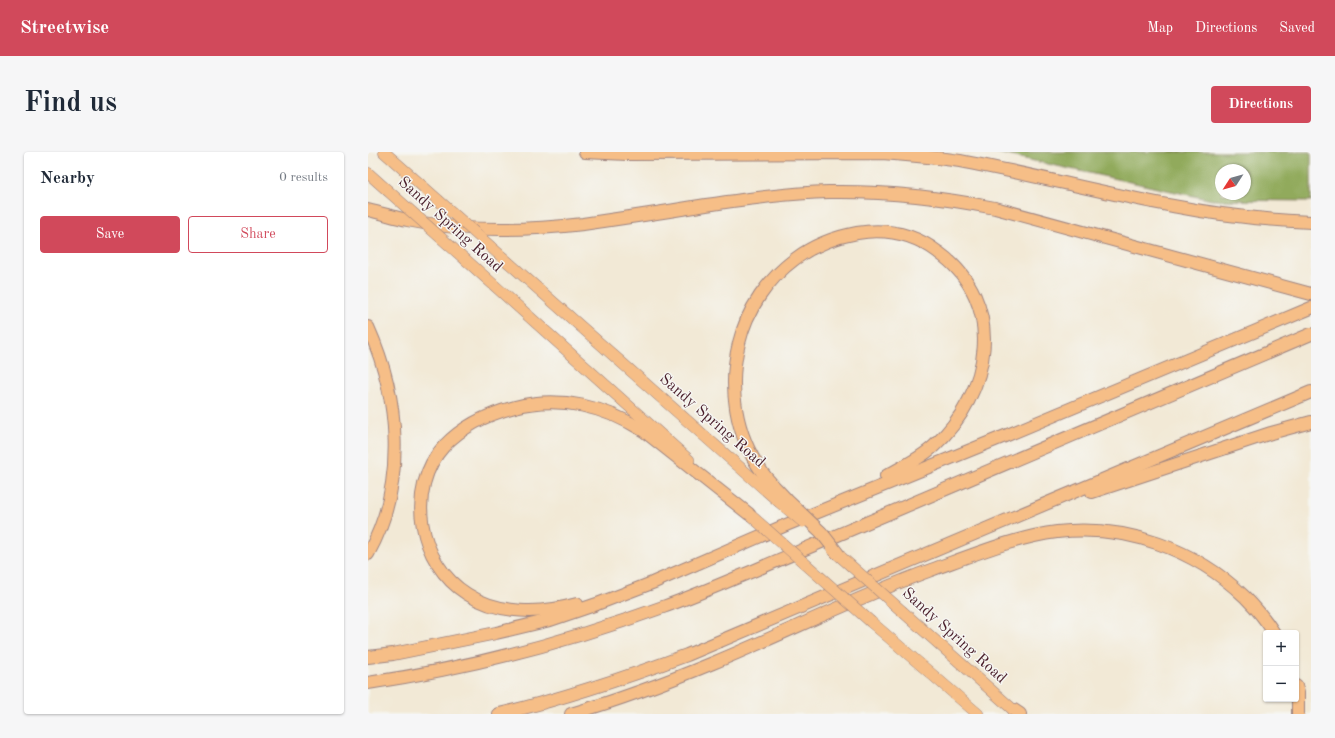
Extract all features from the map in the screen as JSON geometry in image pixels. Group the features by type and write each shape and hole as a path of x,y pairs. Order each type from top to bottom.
{"highway":[{"path":"585,152 627,154 875,153 918,156 958,161 1004,170 1173,206 1227,215 1311,222"},
{"path":"368,210 407,220 436,224 470,228 519,229 550,228 583,224 783,195 829,192 915,195 957,200 995,208 1308,293"},
{"path":"786,525 885,477 913,462 933,447 951,430 962,415 972,397 980,377 984,357 985,338 982,315 976,296 964,277 948,258 930,245 910,236 890,232 868,231 846,235 822,243 805,251 772,279 752,310 740,335 735,360 734,388 736,411 742,436 762,473 782,500 820,532 839,555"},
{"path":"368,657 393,654 550,620 597,604 652,583 714,555 1005,436 1311,308"},
{"path":"368,326 387,382 395,445 392,487 388,506 381,527 368,554"},
{"path":"368,683 450,669 507,656 560,642 664,607 753,571 1311,334"},
{"path":"499,714 581,692 630,677 673,661 1311,392"},
{"path":"714,555 595,599 568,606 545,610 522,611 502,608 484,603 466,594 452,582 442,570 433,556 422,527 422,492 427,474 433,461 456,435 470,425 486,416 523,404 560,402 596,408 629,421 662,445 749,514"},
{"path":"1028,512 1271,433 1311,422"},
{"path":"571,714 639,692 713,663 827,612 905,580 1007,544 1035,536 1058,532 1123,534 1137,537 1186,554 1211,569 1234,587 1252,604 1272,630"},
{"path":"1298,702 1298,714"}],"main road":[{"name":"Sandy Spring Road","path":"384,152 509,263 782,500"},
{"name":"Sandy Spring Road","path":"368,173 749,514 978,714"},
{"name":"Sandy Spring Road","path":"839,555 1017,713"}],"green space":[{"path":"993,152 1311,152 1311,201 1212,200"}]}
